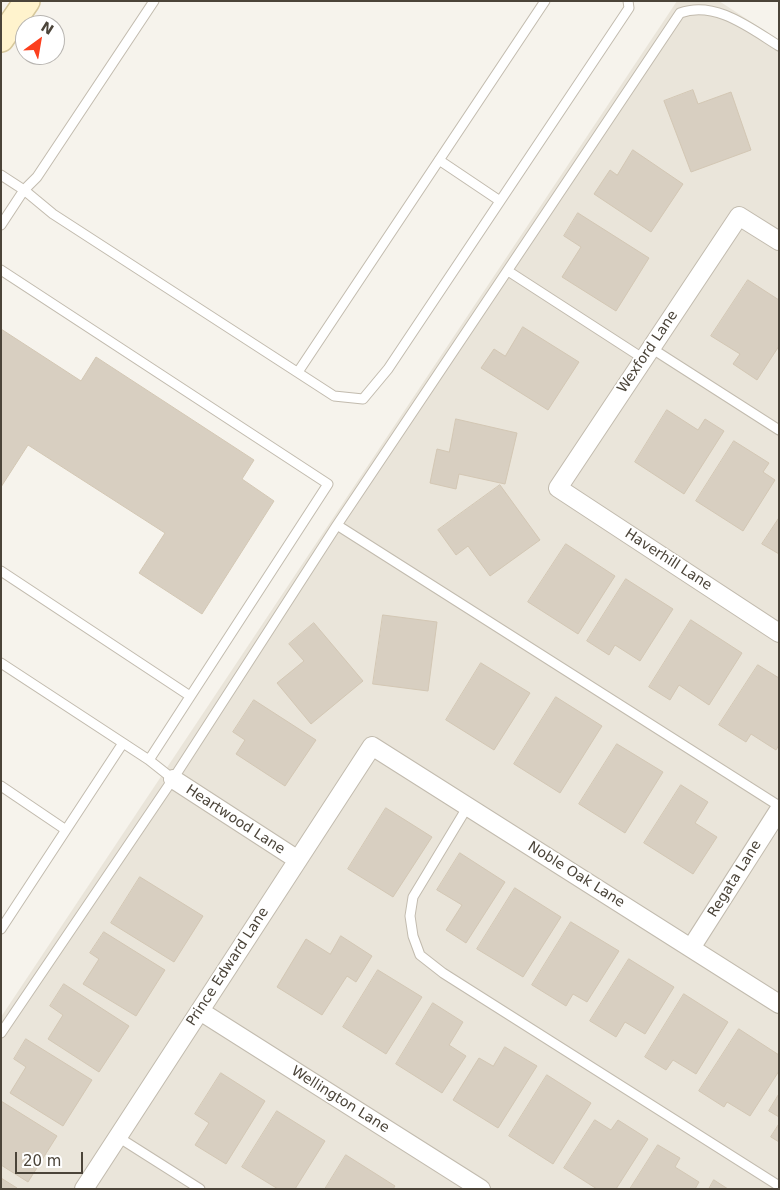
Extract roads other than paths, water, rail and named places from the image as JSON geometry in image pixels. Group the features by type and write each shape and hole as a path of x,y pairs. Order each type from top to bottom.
{"main road":[{"path":"1,39 27,1"}],"street":[{"name":"Wexford Lane","path":"558,488 740,216 779,241"},
{"name":"Haverhill Lane","path":"558,488 779,632"},
{"name":"Noble Oak Lane","path":"372,746 779,1004"},
{"name":"Prince Edward Lane","path":"84,1189 372,746"},
{"name":"Heartwood Lane","path":"173,779 298,860"},
{"name":"Regata Lane","path":"691,948 779,808"},
{"name":"Wellington Lane","path":"200,1010 481,1189"}],"lane":[{"path":"1,225 24,190 37,177 154,1"},
{"path":"298,372 545,1"},
{"path":"1,175 24,190 53,214 334,396 363,399 388,369 629,8 628,1"},
{"path":"1,1033 173,779 337,525 680,13 691,6 705,6 726,12 779,46"},
{"path":"439,160 500,201"},
{"path":"1,270 328,484 149,760"},
{"path":"508,271 779,430"},
{"path":"337,525 779,808"},
{"path":"1,571 190,696"},
{"path":"1,663 149,760 173,779"},
{"path":"1,929 123,743"},
{"path":"1,786 66,830"},
{"path":"468,806 413,897 410,916 413,936 420,955 443,973 779,1186"},
{"path":"118,1136 200,1189"}]}
